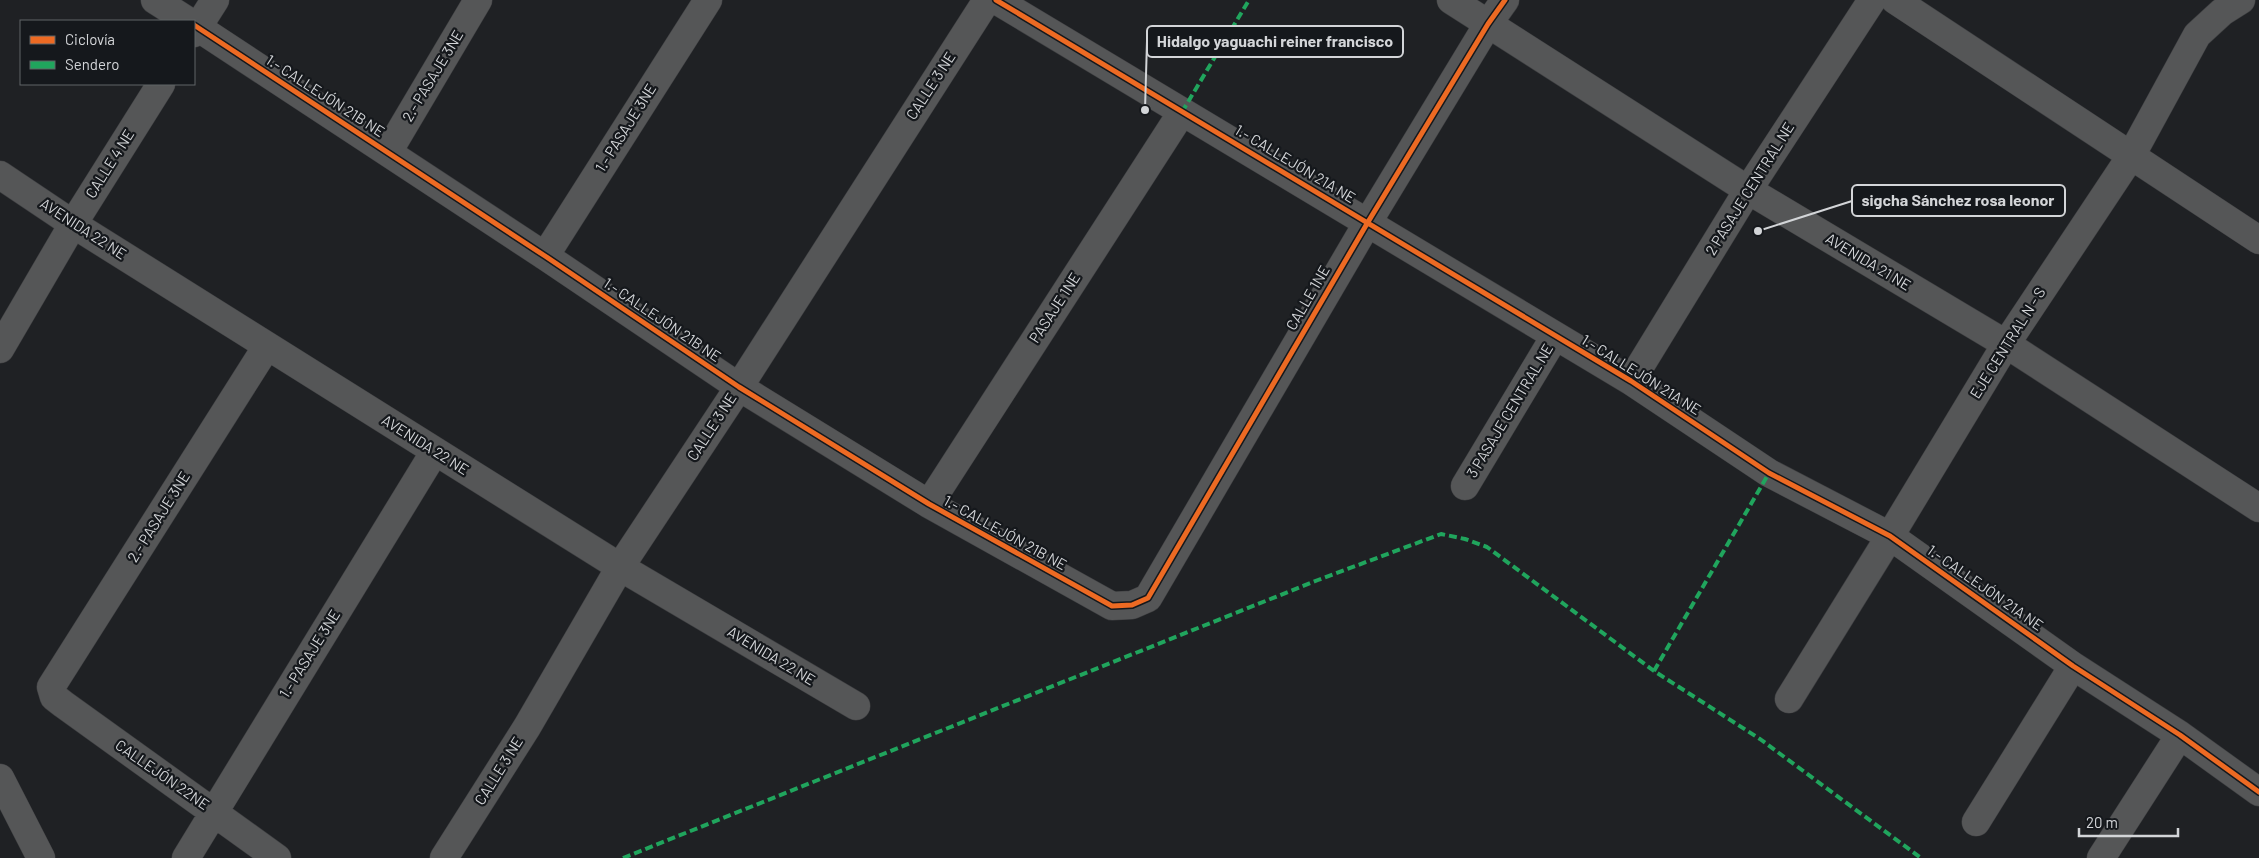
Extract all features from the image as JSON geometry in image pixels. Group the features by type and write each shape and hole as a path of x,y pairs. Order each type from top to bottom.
{"street":[{"name":"1.- CALLEJÓN 21B NE","path":"155,0 184,20"},
{"path":"195,24 214,0"},
{"name":"2.- PASAJE 3NE","path":"388,152 478,0"},
{"name":"1.- PASAJE 3NE","path":"545,256 708,0"},
{"name":"CALLE 3 NE","path":"444,858 526,727 620,567 739,387 987,0"},
{"name":"1.- CALLEJÓN 21A NE","path":"996,0 1631,381 1769,473 1890,536 2073,666 2180,735 2259,792"},
{"name":"AVENIDA 21 NE","path":"1452,0 1748,190 2006,344 2259,508"},
{"name":"CALLE 1NE","path":"1132,605 1148,598 1368,222 1488,24 1505,0"},
{"name":"2 PASAJE CENTRAL NE","path":"1631,381 1748,190 1872,0"},
{"path":"1895,0 2259,240"},
{"name":"EJE CENTRAL N - S","path":"1789,699 2006,344 2131,156 2197,35 2222,12 2241,0"},
{"name":"1.- CALLEJÓN 21B NE","path":"195,27 388,152 739,387 929,504 1112,606 1132,605"},
{"name":"CALLE 4 NE","path":"0,349 73,224 160,85"},
{"name":"PASAJE 1NE","path":"929,504 1182,112"},
{"name":"AVENIDA 22 NE","path":"0,175 73,224 620,567 856,706"},
{"name":"3 PASAJE CENTRAL NE","path":"1465,486 1555,336"},
{"name":"2.- PASAJE 3NE","path":"51,687 267,346"},
{"name":"1.- PASAJE 3NE","path":"186,858 435,451"},
{"path":"1976,822 2073,666"},
{"name":"CALLEJÓN 22NE","path":"51,687 54,697 62,704 277,858"},
{"path":"2101,858 2180,735"},
{"path":"0,778 41,858"}],"marked path":[{"path":"1182,112 1249,0"},
{"path":"1654,671 1769,473"},
{"path":"623,858 1318,580 1441,534 1465,539 1487,547 1654,671 1760,739 1921,858"}],"cycle path":[{"path":"996,0 1631,381 1769,473 1890,536 2073,666 2180,735 2259,792"},
{"path":"195,26 545,256 739,387 929,504 1112,606 1132,605 1148,598 1368,222 1488,24 1505,0"}],"place":[{"name":"Hidalgo yaguachi reiner francisco","path":"1145,110"},
{"name":"sigcha Sánchez rosa leonor","path":"1758,231"}]}
